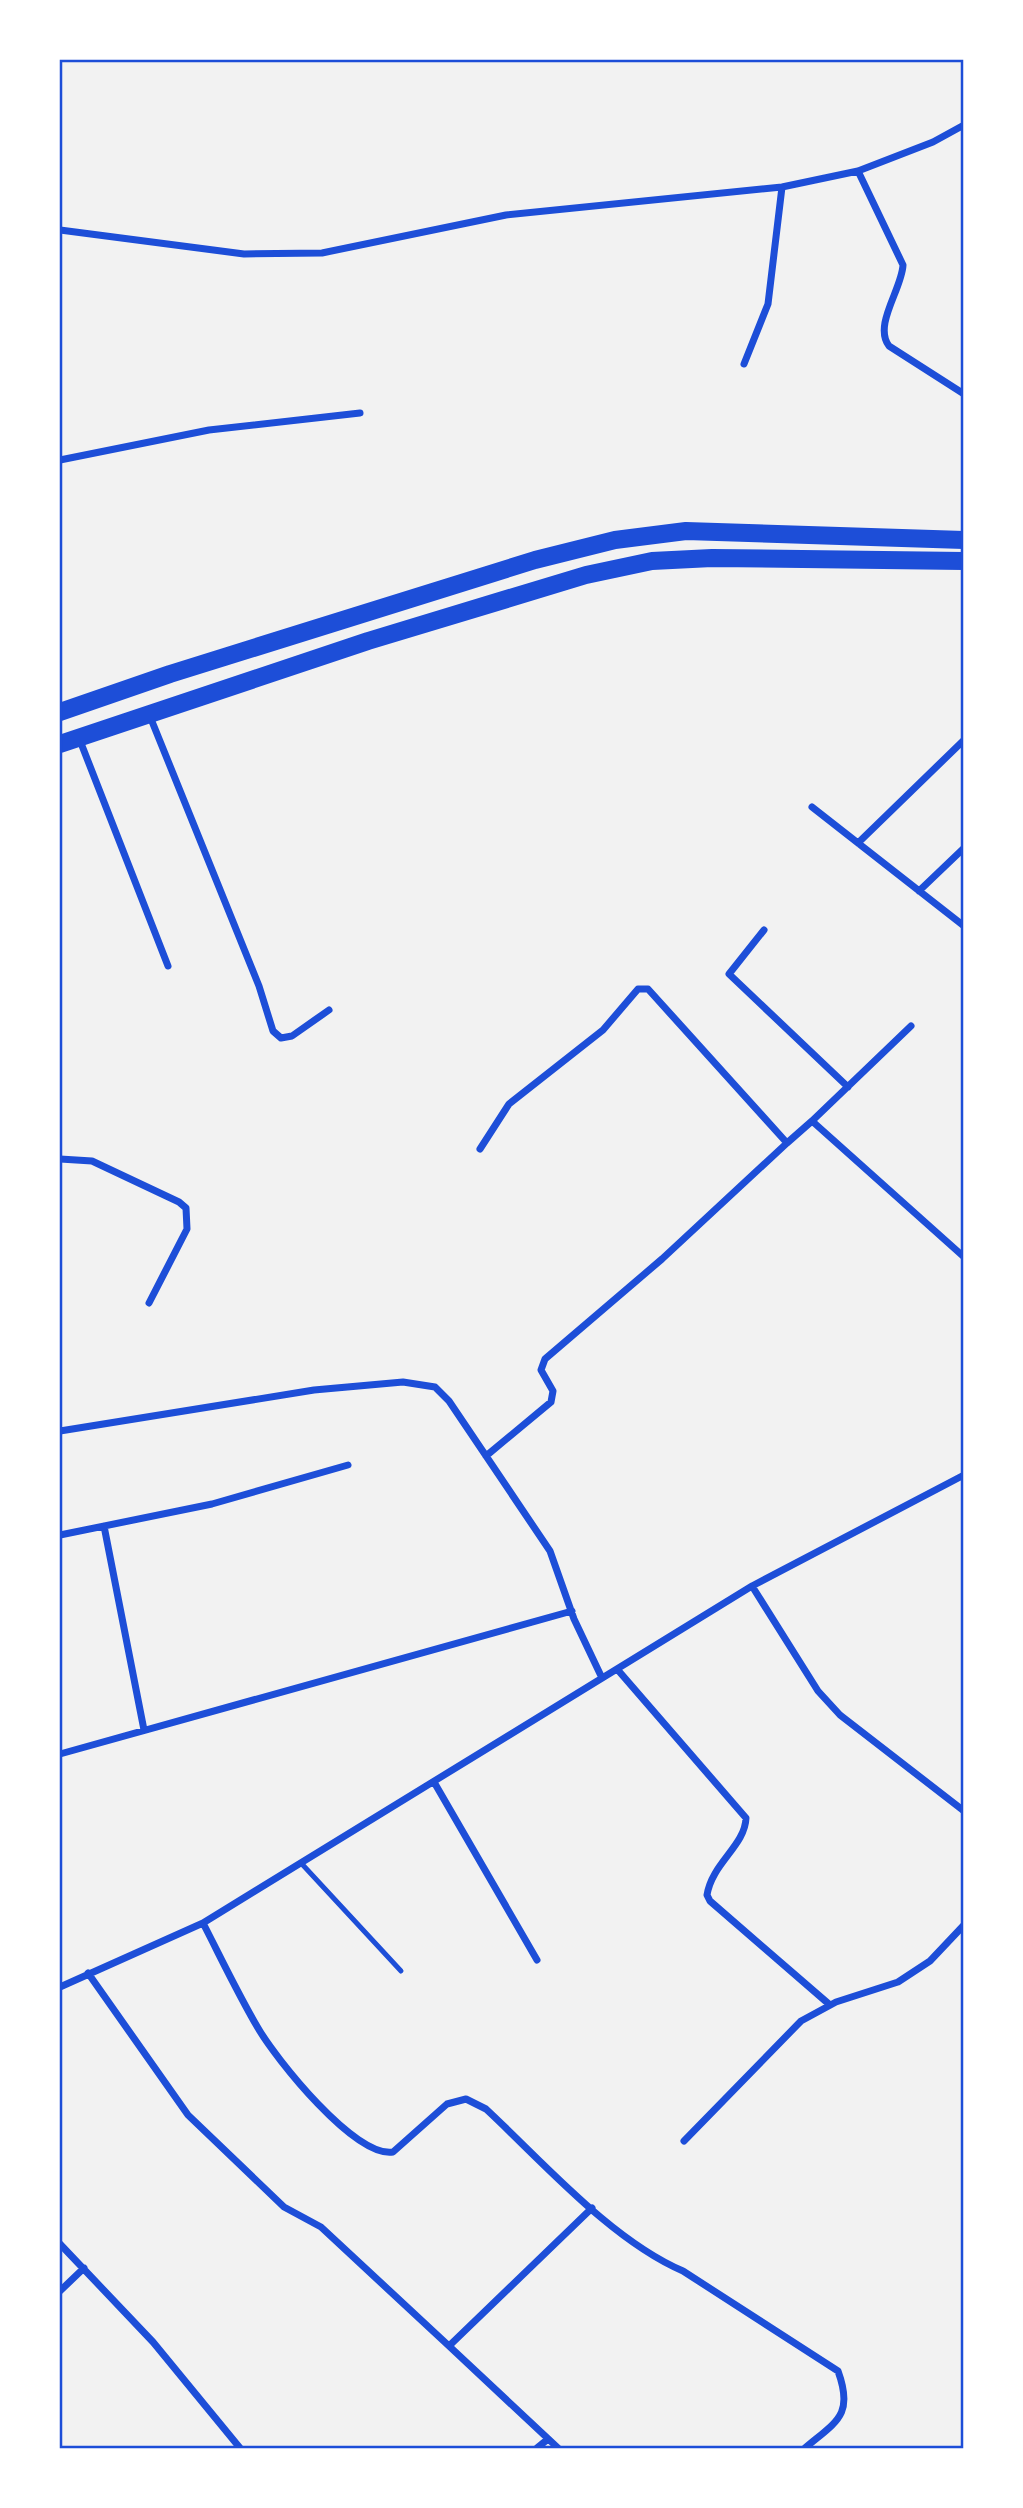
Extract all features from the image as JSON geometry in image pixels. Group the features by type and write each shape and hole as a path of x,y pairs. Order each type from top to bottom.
{"main road":[{"path":"60,712 170,674 536,560 615,540 686,531 964,540"},
{"path":"60,744 511,596 586,575 652,561 712,558 964,561"}],"street":[{"path":"60,230 244,254 323,253 506,215 782,187 858,171 933,142 964,125"},
{"path":"858,171 904,265 885,323 884,339 889,346 964,394"},
{"path":"744,364 768,304 782,187"},
{"path":"60,460 209,430 360,413"},
{"path":"149,714 259,985 273,1031 281,1038 292,1035 329,1010"},
{"path":"79,737 168,966"},
{"path":"858,843 964,740"},
{"path":"812,807 964,926"},
{"path":"919,891 964,848"},
{"path":"764,930 729,974 848,1087"},
{"path":"480,1149 509,1104 603,1030 642,988 654,995 787,1143"},
{"path":"486,1456 551,1402 552,1391 541,1370 545,1359 662,1259 911,1026"},
{"path":"812,1121 964,1257"},
{"path":"60,1159 92,1161 186,1208 187,1229 149,1303"},
{"path":"60,1430 314,1390 423,1383 435,1387 449,1401 550,1551 572,1611 602,1678"},
{"path":"60,1535 212,1504 348,1465"},
{"path":"60,1987 203,1923 752,1586 964,1475"},
{"path":"104,1526 144,1730"},
{"path":"752,1586 818,1691 840,1715 964,1811"},
{"path":"60,1754 572,1611"},
{"path":"617,1669 746,1818 742,1835 715,1869 707,1895 710,1901 830,2006"},
{"path":"434,1782 537,1959"},
{"path":"203,1923 259,2030 320,2105 349,2134 371,2148 393,2152 447,2104 466,2099 485,2109 592,2208 655,2259 683,2271 838,2371 846,2393 842,2415 805,2448"},
{"path":"684,2141 801,2021 830,2006 898,1982 930,1961 964,1925"},
{"path":"88,1973 188,2115 284,2207 321,2227 558,2448"},
{"path":"449,2346 592,2208"},
{"path":"60,2244 153,2342 240,2448"},
{"path":"60,2291 84,2268"},
{"path":"537,2448 548,2439"}],"lane":[{"path":"301,1863 401,1971"}]}
